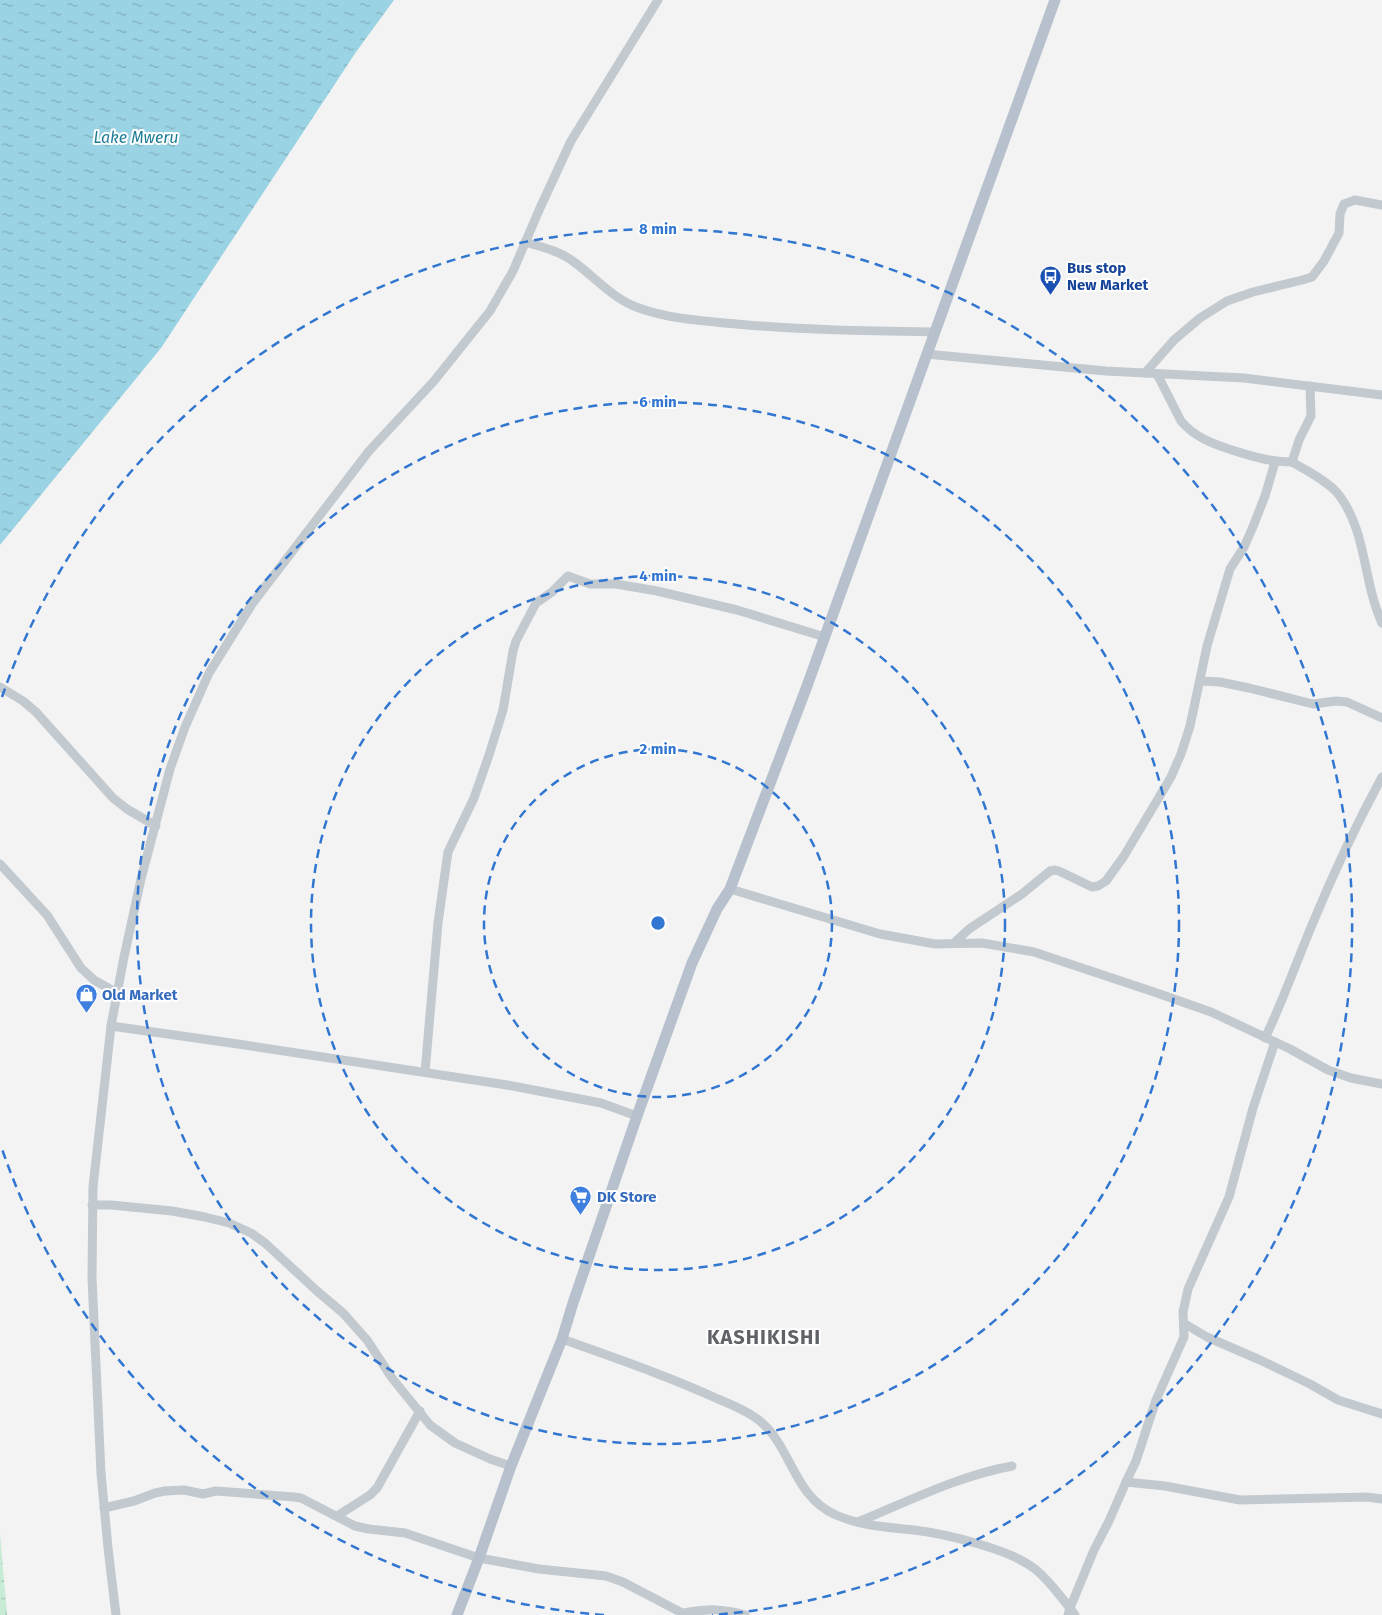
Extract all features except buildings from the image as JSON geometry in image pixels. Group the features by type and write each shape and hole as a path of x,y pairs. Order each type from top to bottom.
{"main road":[{"path":"458,1615 511,1466 562,1339 637,1116 692,963 717,908 730,889 825,637 1055,0"}],"street":[{"path":"116,1615 101,1472 92,1278 92,1205 100,1112 111,1026 124,957 141,880 170,769 184,727 209,673 252,604 369,451 434,381 490,311 513,271 571,142 658,0"},
{"path":"1145,373 1174,340 1200,318 1227,301 1252,292 1312,276 1324,261 1339,234 1340,214 1344,204 1355,200 1382,205"},
{"path":"525,242 554,250 573,261 605,289 621,299 638,308 660,314 753,325 934,332"},
{"path":"926,354 1019,364 1244,378 1382,395"},
{"path":"1157,374 1181,421 1192,432 1210,443 1251,456 1275,462 1292,462 1327,484 1340,495 1359,536 1377,612 1382,623"},
{"path":"1292,462 1299,440 1311,416 1310,386"},
{"path":"954,943 970,929 1022,894 1050,871 1059,871 1092,887 1098,886 1106,881 1124,856 1171,777 1181,754 1190,726 1206,646 1230,569 1244,547 1252,529 1265,496 1275,462"},
{"path":"425,1072 438,923 448,852 474,798 503,710 516,641 536,603 552,592 568,576 590,584 616,584 657,591 737,610 825,637"},
{"path":"1200,681 1220,682 1313,704 1336,701 1348,702 1382,718"},
{"path":"0,687 23,701 36,712 113,798 127,809 156,826"},
{"path":"1265,1038 1281,1005 1300,953 1333,876 1382,776"},
{"path":"0,864 47,915 81,968 94,980 118,993"},
{"path":"730,889 880,934 935,944 982,943 1034,952 1211,1012 1275,1042 1328,1070 1351,1078 1382,1084"},
{"path":"111,1026 507,1085 601,1103 637,1116"},
{"path":"1071,1613 1094,1550 1136,1461 1156,1400 1184,1337 1185,1324 1183,1312 1188,1288 1229,1197 1253,1108 1275,1042"},
{"path":"92,1205 111,1205 196,1215 229,1223 251,1233 265,1243 316,1291 343,1313 367,1340 392,1378 430,1425 454,1442 490,1459 511,1466"},
{"path":"1185,1324 1207,1337 1310,1384 1338,1400 1382,1414"},
{"path":"562,1339 691,1387 736,1407 761,1421 773,1436 802,1487 822,1507 834,1514 858,1522 883,1527 939,1534 1018,1558 1034,1568 1048,1581 1071,1613"},
{"path":"337,1516 370,1495 377,1488 420,1411"},
{"path":"858,1522 958,1480 986,1471 1012,1466"},
{"path":"1126,1482 1165,1486 1240,1500 1360,1497 1382,1499"},
{"path":"104,1508 166,1492 184,1490 203,1494 216,1491 301,1498 355,1526 405,1533 479,1558 539,1569 606,1576 623,1582 685,1614 718,1609 745,1615"}],"green space":[{"path":"0,1533 7,1615 0,1615"}],"water":[{"name":"Lake Mweru","path":"0,0 394,0 356,52 161,348 0,545"}],"place":[{"name":"Bus stop New Market","path":"1051,296"},
{"name":"Old Market","path":"86,1014"},
{"name":"DK Store","path":"581,1216"}],"district":[{"name":"KASHIKISHI","path":"764,1337"}]}
